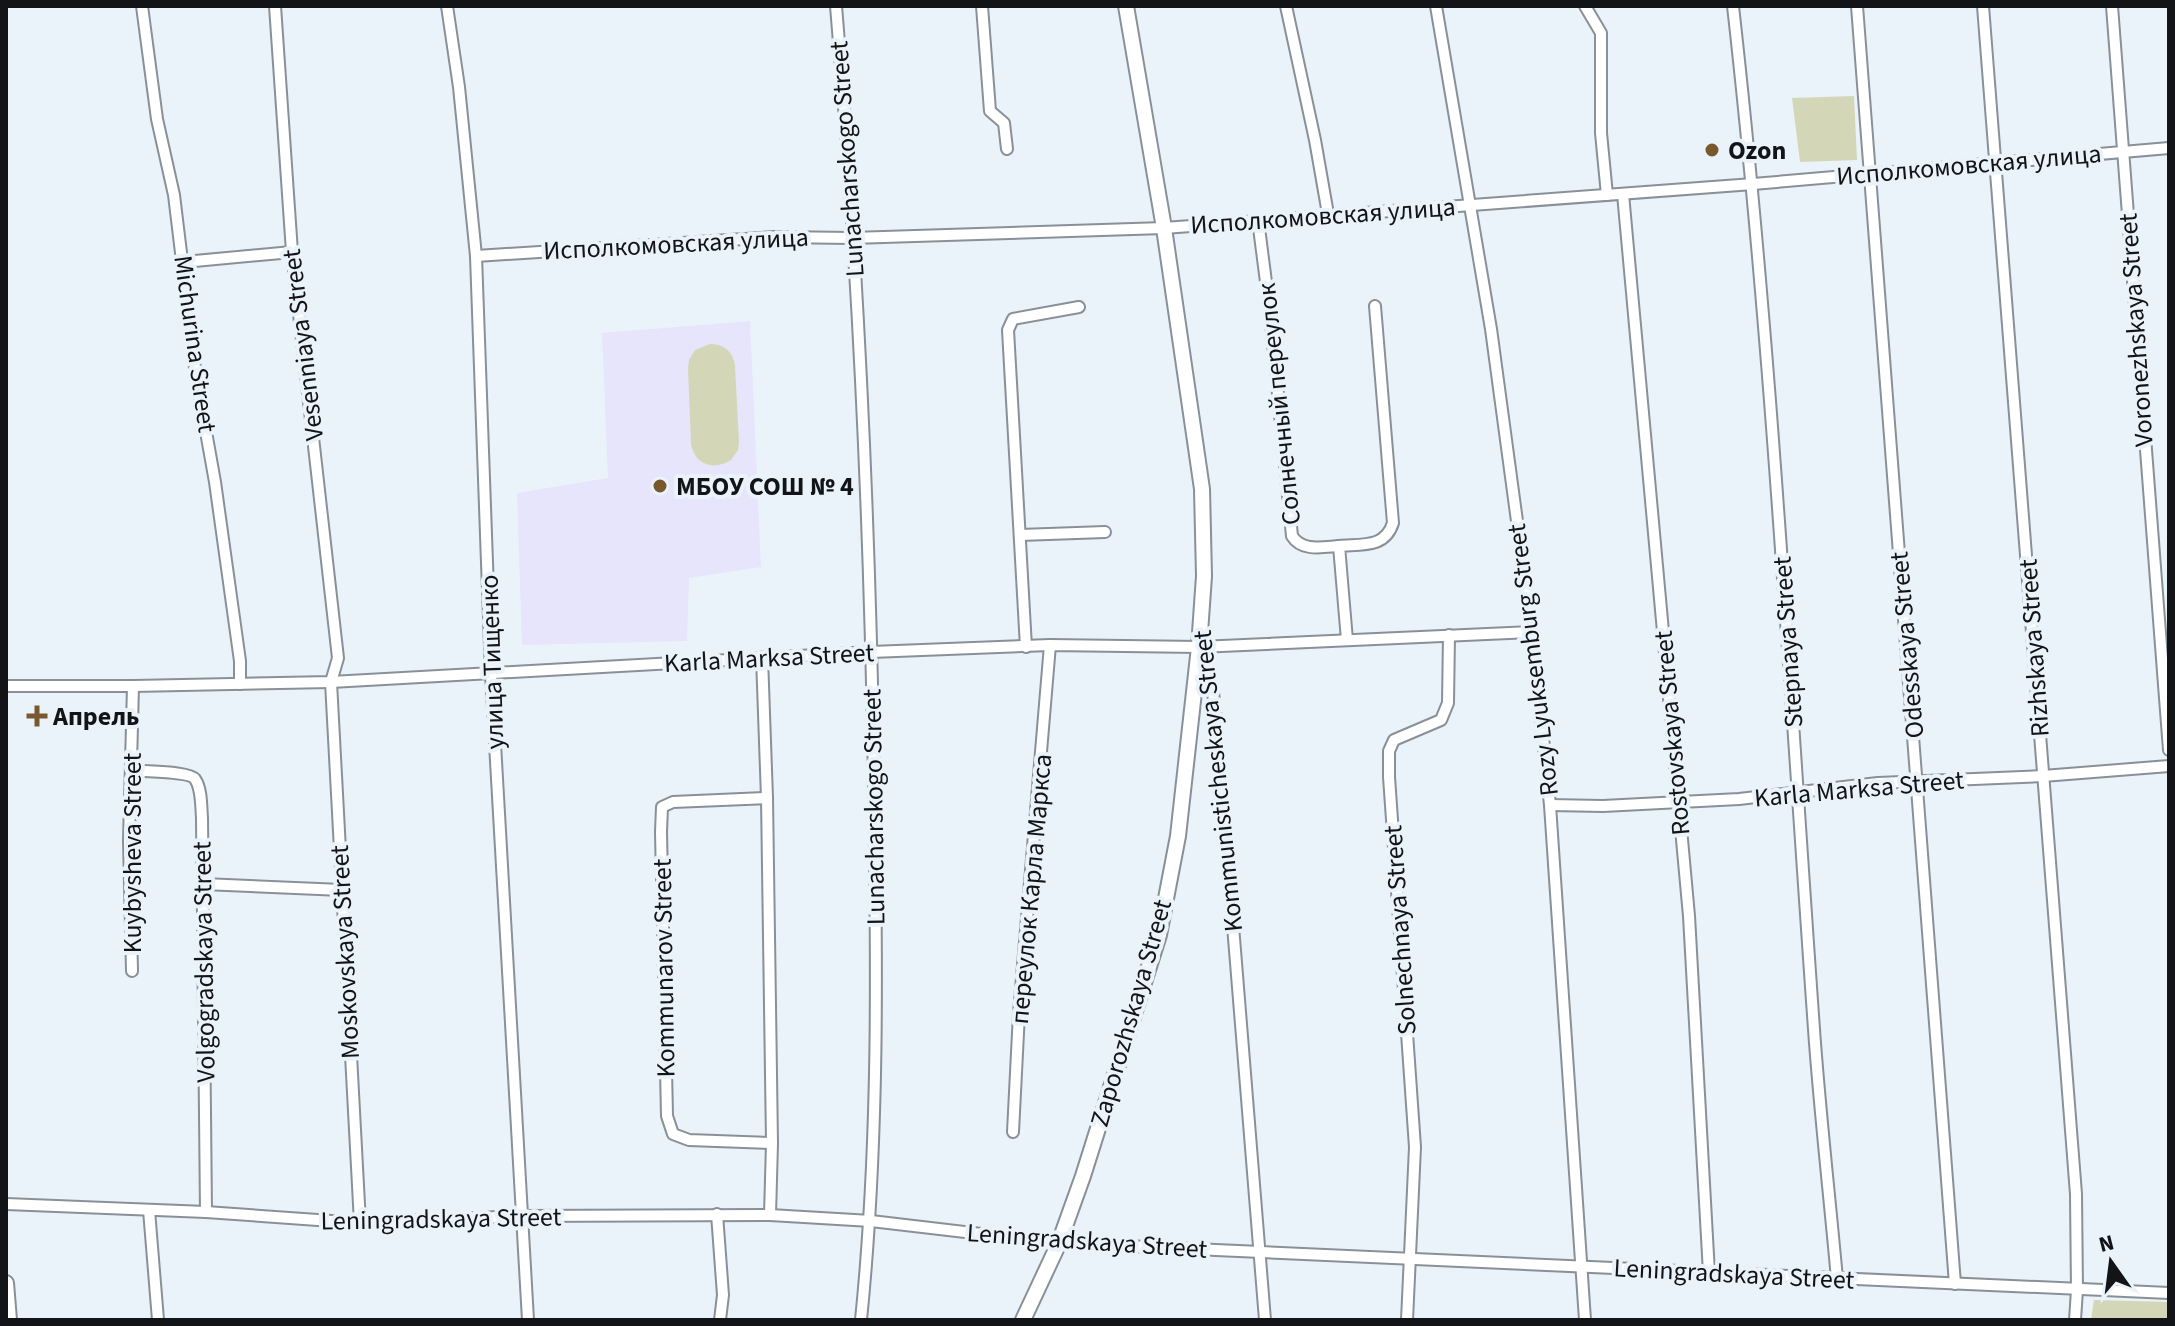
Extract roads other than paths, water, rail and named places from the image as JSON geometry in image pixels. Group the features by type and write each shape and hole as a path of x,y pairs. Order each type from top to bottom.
{"main road":[{"name":"Kommunisticheskaya Street","path":"1126,6 1164,228 1202,489 1204,576 1199,647"},
{"name":"Zaporozhskaya Street","path":"1023,1320 1059,1243 1083,1176 1159,935 1178,836 1199,647"},
{"path":"6,1283 9,1320"}],"street":[{"name":"Michurina Street","path":"142,6 157,119 174,195 184,262 196,376 217,497 240,661 240,684"},
{"name":"Vesenniaya Street","path":"275,6 292,252 338,658 331,682"},
{"name":"улица Тищенко","path":"447,6 459,87 476,256 491,674 528,1320"},
{"name":"Lunacharskogo Street","path":"836,6 865,425 877,936 871,1221 861,1320"},
{"path":"982,6 990,111 1004,123 1007,149"},
{"path":"1286,6 1328,214"},
{"name":"Rozy Lyuksemburg Street","path":"1436,6 1491,329 1532,632 1550,805 1585,1320"},
{"path":"1585,6 1601,33 1601,133 1607,195"},
{"name":"Stepnaya Street","path":"1733,6 1753,184 1815,1046 1837,1279"},
{"name":"Odesskaya Street","path":"1857,6 1955,1284"},
{"name":"Rizhskaya Street","path":"1983,6 2076,1194 2075,1320"},
{"name":"Voronezhskaya Street","path":"2112,6 2169,750"},
{"name":"Исполкомовская улица","path":"476,256 761,237 852,238 1164,228 1753,184 2169,148"},
{"name":"Rostovskaya Street","path":"1623,194 1679,801 1697,1037 1709,1273"},
{"name":"Солнечный переулок","path":"1258,220 1292,536 1296,543 1306,547 1339,546"},
{"path":"184,262 292,252"},
{"path":"1347,640 1339,546 1378,542 1389,535 1393,523 1375,306"},
{"path":"1026,647 1008,330 1013,319 1079,307"},
{"path":"1020,535 1105,532"},
{"name":"Karla Marksa Street","path":"6,686 331,682 871,652 1050,645 1199,647 1532,632"},
{"name":"Solnechnaya Street","path":"1409,1257 1415,1147 1389,751 1394,740 1441,720 1448,703 1449,635"},
{"name":"переулок Карла Маркса","path":"1013,1132 1019,1013 1050,645"},
{"name":"Kommunisticheskaya Street","path":"1199,647 1213,692 1217,729 1265,1320"},
{"path":"762,657 772,1143 770,1215"},
{"name":"Moskovskaya Street","path":"331,682 360,1223"},
{"name":"Kuybysheva Street","path":"132,971 129,841 133,686"},
{"name":"Karla Marksa Street","path":"1550,805 1603,806 1739,799 1878,783 2043,776 2169,766"},
{"name":"Volgogradskaya Street","path":"131,770 186,773 195,779 199,790 202,818 206,1212"},
{"name":"Kommunarov Street","path":"767,798 673,802 662,807 661,848 667,1116 673,1134 689,1140 772,1143"},
{"path":"203,884 342,890"},
{"name":"Leningradskaya Street","path":"6,1204 206,1212 360,1223 522,1216 770,1215 871,1221 1059,1243 2169,1293"},
{"path":"149,1210 158,1320"},
{"path":"717,1214 723,1295 720,1320"},
{"path":"1407,1320 1409,1257"}],"place":[{"name":"Ozon","path":"1712,150"},
{"name":"МБОУ СОШ № 4","path":"660,486"},
{"name":"Апрель","path":"37,716"}]}
